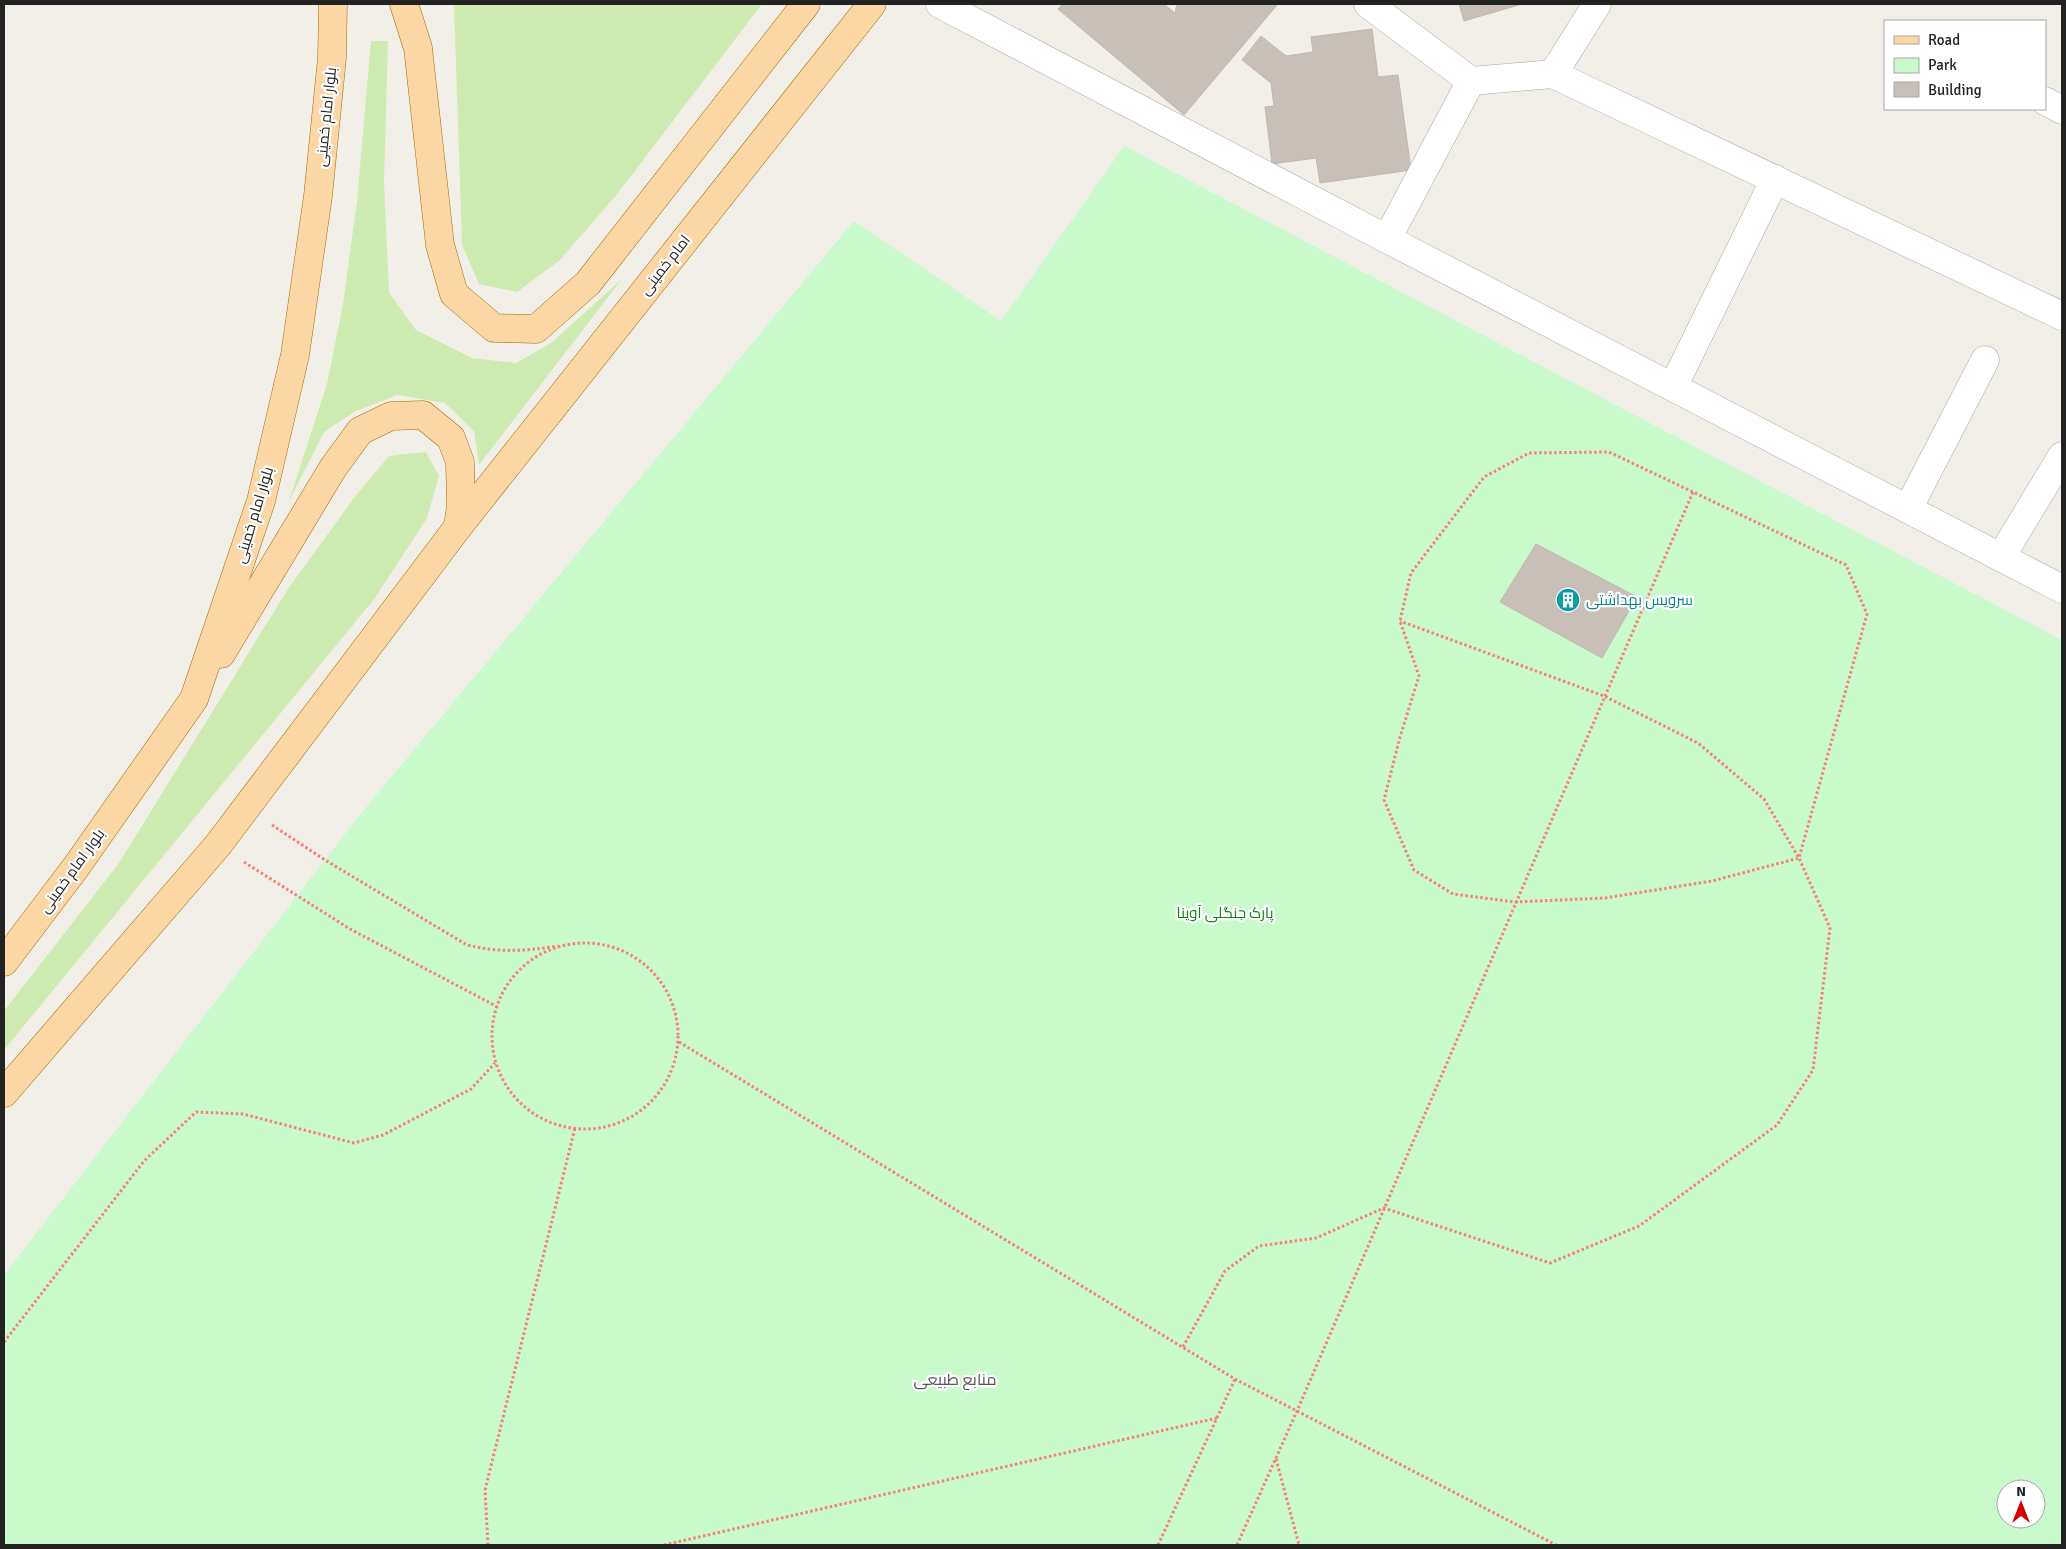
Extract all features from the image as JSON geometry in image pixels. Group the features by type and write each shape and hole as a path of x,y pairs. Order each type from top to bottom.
{"main road":[{"name":"بلوار امام خمینی","path":"4,962 76,867 194,699 261,501 295,355 318,196 332,58 333,4"},
{"path":"404,4 418,48 440,245 454,294 494,328 536,329 588,283 806,4"},
{"name":"امام خمینی","path":"458,527 872,4"},
{"path":"4,1093 218,846 245,807 458,527 461,506 460,462 451,438 423,415 391,416 360,431 333,468 194,699"}],"street":[{"path":"940,4 1387,239 2062,589"},
{"path":"1368,4 1471,81 1553,74 2062,316"},
{"path":"1553,74 1597,4"},
{"path":"1387,239 1471,81"},
{"path":"2046,102 2062,110"},
{"path":"1673,386 1775,179"},
{"path":"1908,509 1985,360"},
{"path":"2001,557 2062,456"}],"path":[{"path":"1609,452 1846,565 1867,614 1799,858 1712,881 1605,898 1515,902 1453,894 1414,870 1384,800 1400,737 1419,676 1400,621 1411,573 1484,477 1529,453 1609,452"},
{"path":"1237,1545 1297,1411 1693,492"},
{"path":"1183,1347 1225,1271 1259,1246 1316,1238 1384,1208 1550,1263 1639,1226 1777,1125 1813,1070 1830,928 1799,858 1764,798 1698,743 1604,696 1400,621"},
{"path":"245,807 325,860 467,945 492,951 527,951 564,945 598,944 631,954 658,976 675,1007 679,1042 672,1071 656,1097 633,1116 605,1127 574,1128 548,1121 525,1107 507,1087 495,1063 492,1034 496,1006 511,979 534,958 564,945"},
{"path":"218,846 350,929 496,1006"},
{"path":"679,1042 1235,1379 1556,1545"},
{"path":"4,1342 144,1161 196,1112 244,1114 354,1143 382,1135 471,1089 495,1063"},
{"path":"488,1545 485,1490 574,1128"},
{"path":"1158,1545 1235,1379"},
{"path":"664,1545 1217,1418"},
{"path":"1276,1459 1299,1545"}],"green space":[{"path":"454,4 762,4 618,193 560,260 517,292 479,284 462,245"},
{"path":"371,41 388,41 384,183 389,293 416,330 472,358 516,363 551,343 622,279 479,465 474,431 445,403 397,395 354,412 324,432 289,501 327,384 343,304 357,201"},
{"name":"پارک جنگلی آوینا","path":"1124,146 2062,640 2062,1545 4,1545 4,1275 358,817 854,221 1001,321"},
{"path":"426,452 439,476 427,518 375,598 4,1050 4,1011 119,863 288,589 354,498 389,456"}],"building":[{"path":"1063,4 1164,4 1175,13 1177,4 1278,4 1184,115 1058,9"},
{"path":"1459,4 1522,4 1464,21"},
{"path":"1372,29 1378,77 1398,75 1411,170 1320,183 1316,158 1272,164 1265,107 1274,106 1271,83 1242,60 1261,36 1286,56 1313,52 1311,37"},
{"name":"سرویس بهداشتی","path":"1536,544 1637,597 1602,658 1500,602"}],"place":[{"name":"سرویس بهداشتی","path":"1568,600"}],"district":[{"name":"منابع طبیعی","path":"955,1380"}]}
